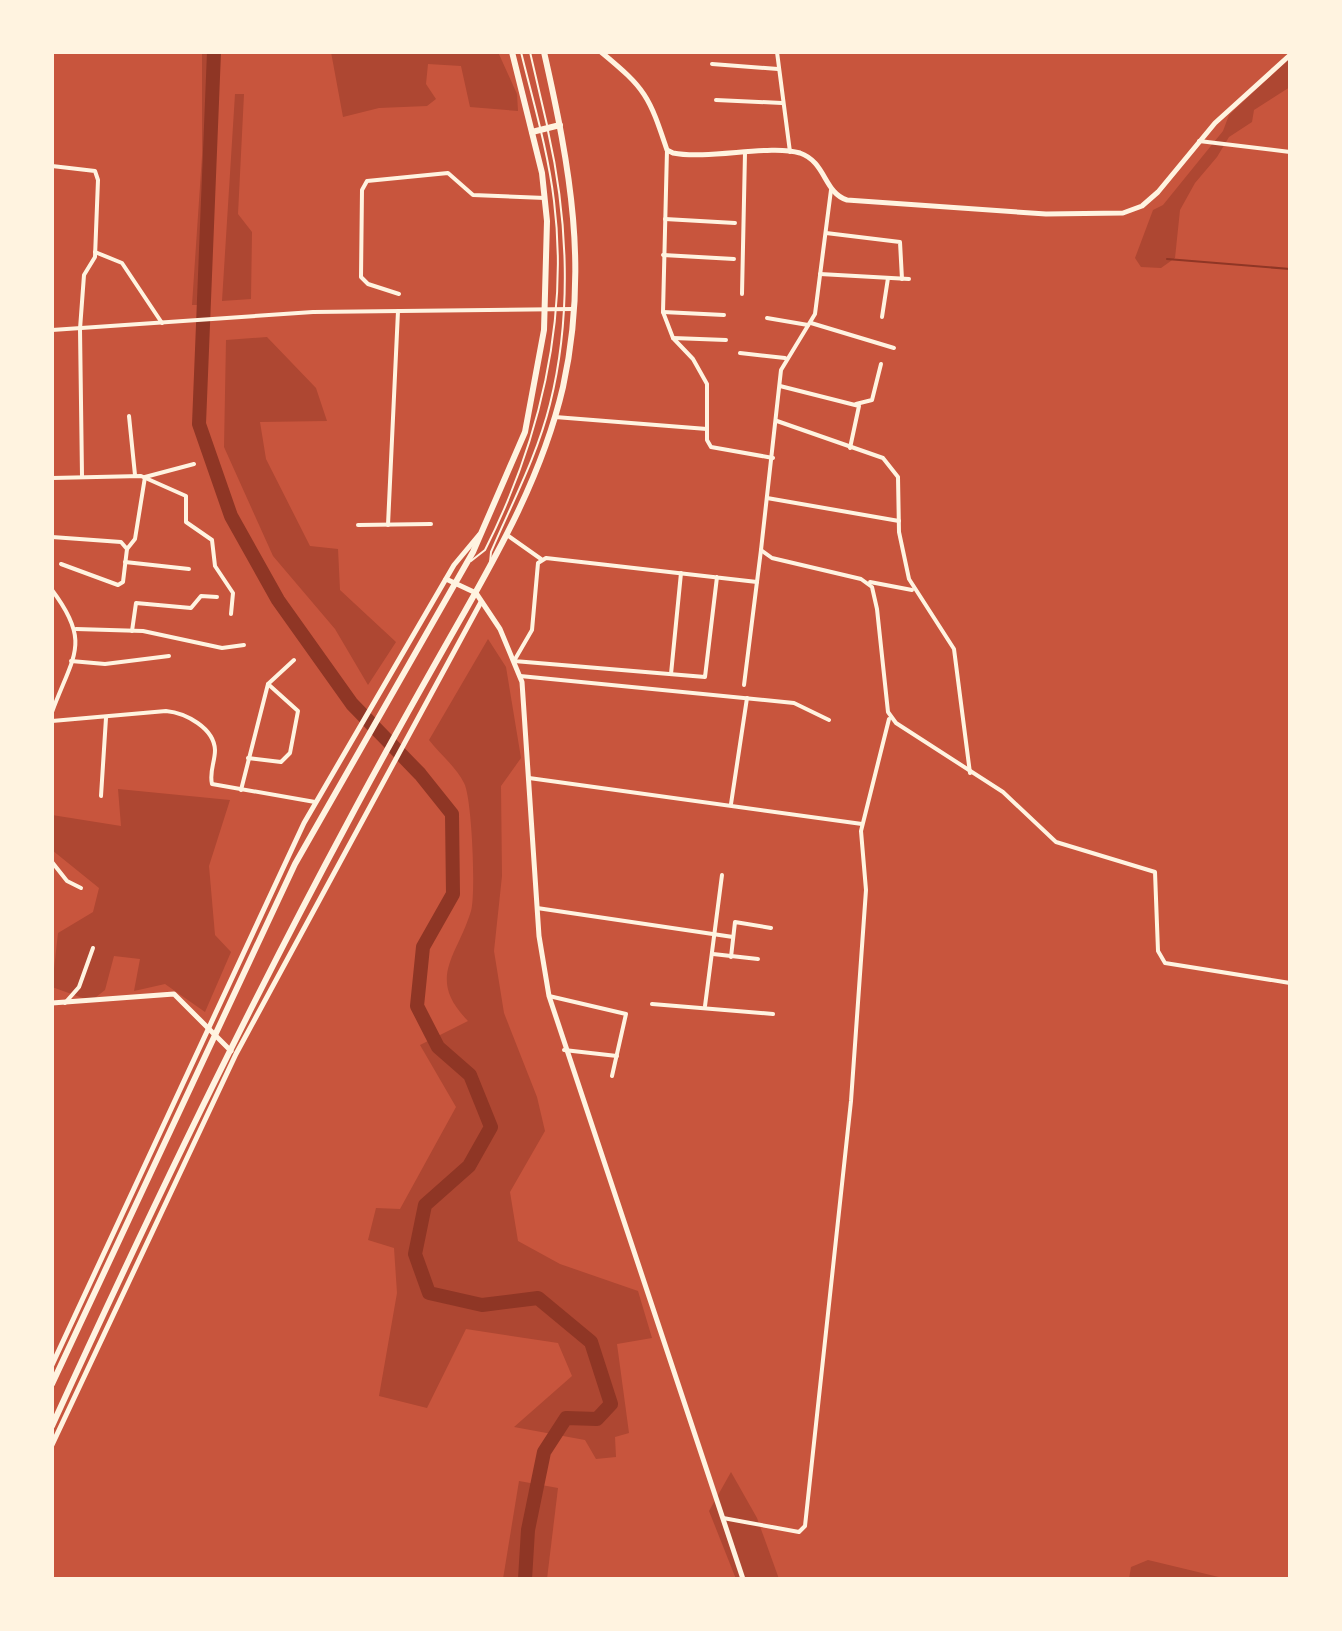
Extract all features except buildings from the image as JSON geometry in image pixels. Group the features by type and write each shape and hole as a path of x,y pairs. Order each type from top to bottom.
{"highway":[{"path":"52,1384 210,1032 295,864 488,523 531,411 546,307 545,198 512,52"},
{"path":"52,1426 228,1049 490,567 540,462 555,417 575,309 574,202 544,52"},
{"path":"532,132 560,125"}],"street":[{"path":"601,52 647,93 658,117 667,150 663,312 673,338 693,359 707,384 707,440 716,450 773,458"},
{"path":"777,52 790,152"},
{"path":"667,150 679,154 790,152 813,159 823,169 831,189 838,197 847,200 1046,214 1123,213 1142,206 1158,192 1215,123 1290,55"},
{"path":"712,64 778,69"},
{"path":"716,100 782,103"},
{"path":"1199,141 1290,152"},
{"path":"742,294 745,153"},
{"path":"52,166 96,173 95,252 84,275 80,329 82,476"},
{"path":"399,294 368,284 361,277 362,190 367,181 448,173 473,195 545,198"},
{"path":"744,685 780,386 786,358 810,324 831,189"},
{"path":"665,219 735,223"},
{"path":"826,233 900,242 902,279"},
{"path":"95,252 122,263 162,323"},
{"path":"663,255 734,259"},
{"path":"820,274 909,279"},
{"path":"882,317 888,278"},
{"path":"52,330 244,316 546,307 575,309"},
{"path":"388,525 398,311"},
{"path":"663,312 724,315"},
{"path":"767,318 810,324 894,348"},
{"path":"673,338 726,340"},
{"path":"740,353 786,358"},
{"path":"780,386 856,404 872,400 881,364"},
{"path":"850,448 861,410 856,404"},
{"path":"129,416 135,475"},
{"path":"555,417 707,429"},
{"path":"777,421 883,458 898,477 901,486 899,521 914,590 954,649 970,773"},
{"path":"145,477 194,464"},
{"path":"52,478 135,475 186,496 186,522 212,540 215,566 233,593 231,614"},
{"path":"61,564 118,585 123,582 127,549 135,539 145,477"},
{"path":"767,498 899,521"},
{"path":"52,1365 315,802 446,579 488,523"},
{"path":"358,525 431,524"},
{"path":"507,535 541,559 757,582"},
{"path":"52,537 110,540 121,542 127,549"},
{"path":"761,550 772,558 867,582 914,590"},
{"path":"514,661 532,630 538,563 541,559"},
{"path":"125,562 189,569"},
{"path":"671,675 681,573"},
{"path":"514,661 705,677 717,577"},
{"path":"446,579 476,593 500,629 520,676 537,908 549,996 564,1050 743,1579"},
{"path":"723,1518 799,1532 805,1526 851,1101 866,890 862,824 891,718 877,609 867,582"},
{"path":"52,590 73,618 76,629 71,661 55,697 52,712"},
{"path":"132,631 136,603 191,608 201,596 217,597"},
{"path":"52,1445 236,1054 481,602"},
{"path":"76,629 132,631 222,648 244,645"},
{"path":"71,661 105,664 169,656"},
{"path":"241,790 268,684 294,660"},
{"path":"520,676 794,703 829,720"},
{"path":"248,758 281,762 290,753 298,711 268,684"},
{"path":"731,804 747,698"},
{"path":"52,721 166,711 184,715 211,736 215,750 210,779 217,786 315,802"},
{"path":"101,796 106,718"},
{"path":"891,718 1023,807 1056,842 1144,865 1155,872 1158,951 1165,963 1290,983"},
{"path":"529,778 862,824"},
{"path":"52,862 67,881 81,888"},
{"path":"705,1006 722,875"},
{"path":"537,908 733,937"},
{"path":"731,957 735,922 771,928"},
{"path":"64,1004 79,987 93,948"},
{"path":"712,954 758,959"},
{"path":"52,1003 166,993 180,998 210,1032 236,1054"},
{"path":"549,996 626,1014 612,1076"},
{"path":"652,1004 773,1014"},
{"path":"564,1050 617,1056"}],"lane":[{"path":"466,563 485,550 529,449 543,401 555,308 554,200 544,128 521,52"},
{"path":"490,567 491,552 521,488 549,407 562,308 562,212 530,52"}],"shaded area":[{"path":"202,52 210,52 211,124 199,305 192,305 202,156"},
{"path":"331,52 498,52 517,94 518,111 470,107 461,66 428,64 426,84 436,99 427,106 379,108 343,117"},
{"path":"1290,58 1290,87 1254,110 1252,122 1229,137 1195,183 1180,210 1175,258 1161,268 1141,267 1135,258 1153,210 1163,205 1223,131 1229,115"},
{"path":"235,94 244,94 238,214 252,232 251,299 222,301"},
{"path":"267,337 316,388 327,421 260,422 266,459 310,546 338,549 340,590 396,642 368,685 335,629 273,556 224,447 226,340"},
{"path":"488,639 506,667 521,758 501,786 502,876 494,951 504,1013 537,1097 545,1131 510,1192 518,1241 560,1264 638,1291 652,1338 617,1344 629,1433 615,1437 616,1457 596,1459 585,1440 514,1427 572,1376 558,1343 466,1329 427,1408 379,1396 397,1293 394,1248 368,1240 376,1208 400,1209 456,1107 420,1045 468,1021 455,1006 447,979 448,967 471,911 472,846 467,792 461,777 429,740"},
{"path":"118,789 230,800 209,866 215,935 231,952 205,1012 165,984 134,991 140,959 114,956 105,990 91,1001 52,987 58,933 93,912 99,888 52,850 52,815 121,826"},
{"path":"731,1472 757,1518 779,1579 736,1579 709,1511"},
{"path":"519,1481 558,1488 547,1579 503,1579"},
{"path":"1148,1560 1227,1579 1129,1579 1131,1567"}],"waterway":[{"path":"214,52 199,424 231,516 278,600 352,704 420,774 452,814 453,894 423,947 417,1006 438,1047 470,1075 491,1127 469,1166 425,1205 415,1254 429,1293 482,1305 538,1298 591,1342 611,1404 597,1419 566,1418 544,1452 528,1530 525,1579"},
{"path":"1167,259 1290,269"}]}
